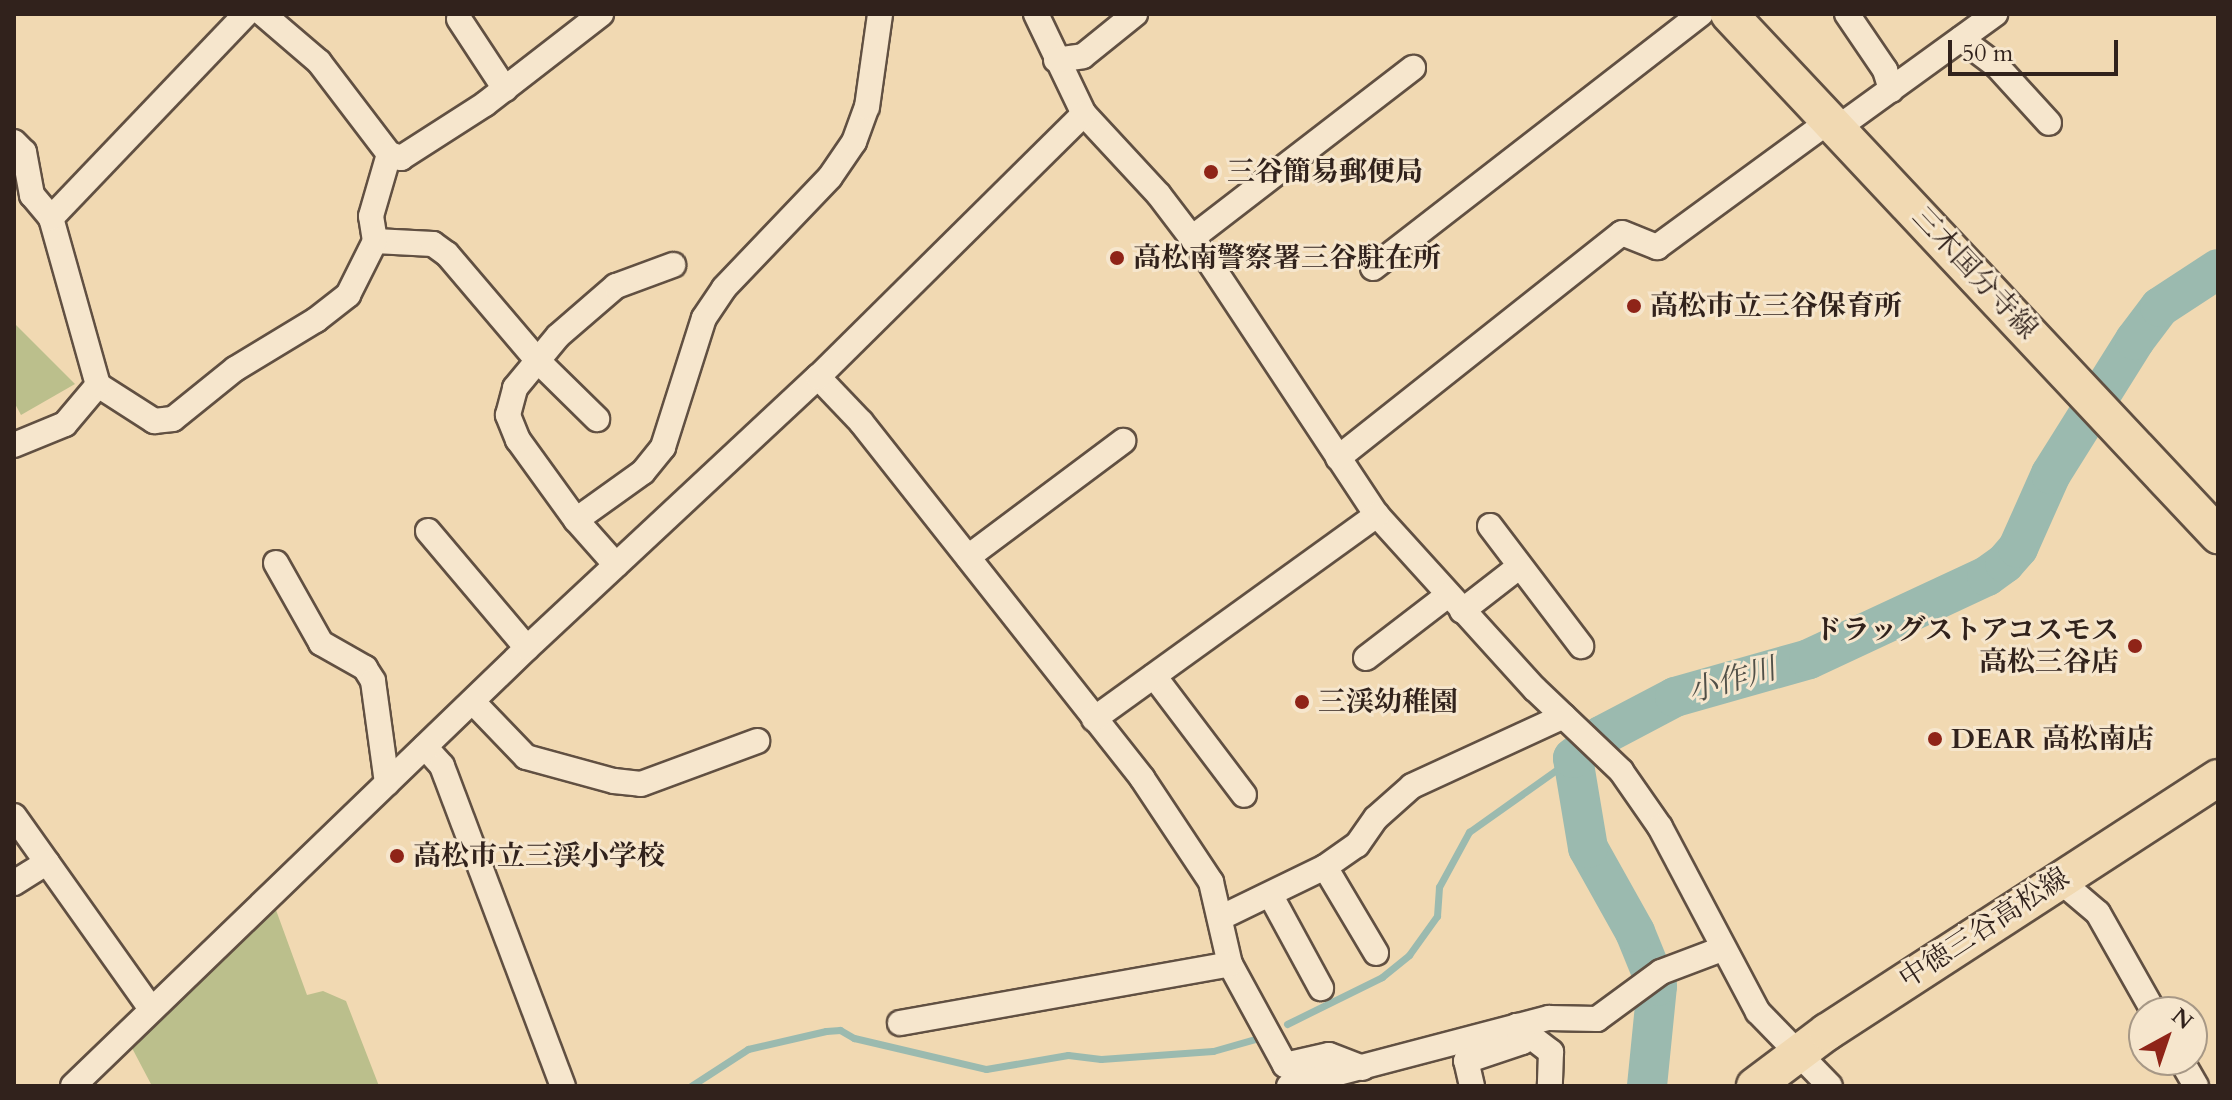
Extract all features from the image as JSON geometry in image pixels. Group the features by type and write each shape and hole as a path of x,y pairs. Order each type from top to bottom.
{"main road":[{"name":"三木国分寺線","path":"1729,14 1836,123 2218,535"},
{"name":"中徳三谷高松線","path":"1755,1086 1793,1054 2058,879 2218,778"}],"street":[{"path":"51,218 246,14"},
{"path":"263,14 319,62 389,154 401,158 505,89 601,14"},
{"path":"576,520 643,472 663,447 704,318 724,288 830,177 854,142 867,107 880,14"},
{"path":"1036,14 1084,114 1192,238 1377,515 1455,603 1564,716 1602,750 1660,827 1758,1012 1793,1054 1830,1086"},
{"path":"1056,60 1083,56 1135,14"},
{"path":"1373,268 1701,14"},
{"path":"1847,14 1885,70 1891,90"},
{"path":"1338,458 1622,233 1657,247 1836,123 1891,90 1995,14"},
{"path":"459,19 505,89"},
{"path":"1961,39 1997,66 2049,123"},
{"path":"1192,238 1413,68"},
{"path":"73,1086 527,648 818,377 1084,114"},
{"path":"14,142 24,152 32,195 51,218 98,385 154,421 173,419 235,369 348,295 375,241 371,216 389,154"},
{"path":"375,241 433,244 447,254 538,361 597,419"},
{"path":"616,565 576,520 510,427 515,388 558,336 616,286 673,265"},
{"path":"818,377 861,422 1142,778 1211,882 1222,917 1230,964 1285,1065 1329,1055 1363,1068"},
{"path":"14,445 65,424 98,385"},
{"path":"968,557 1123,441"},
{"path":"1094,719 1377,515"},
{"path":"1490,526 1581,646"},
{"path":"428,531 527,648"},
{"path":"276,563 321,643 365,668 373,681 387,783"},
{"path":"1366,658 1520,566"},
{"path":"1154,676 1244,795"},
{"path":"473,702 526,757 614,781 641,784 757,741"},
{"path":"1222,917 1271,896 1325,867 1357,845 1376,818 1412,786 1564,716"},
{"path":"425,747 442,766 563,1086"},
{"path":"14,816 151,1009"},
{"path":"14,883 47,862"},
{"path":"1325,867 1376,953"},
{"path":"2058,879 2098,913 2145,996"},
{"path":"1271,896 1321,988"},
{"path":"1289,1086 1549,1018 1597,1019 1661,972 1722,949"},
{"path":"900,1023 1230,964"},
{"path":"1472,1086 1466,1061 1522,1042 1517,1026"},
{"path":"1517,1026 1551,1052 1550,1086"}],"green space":[{"path":"14,323 75,384 21,415 14,402"},
{"path":"276,910 307,995 323,991 346,1001 379,1086 152,1086 132,1048"}],"waterway":[{"name":"小作川","path":"1647,1086 1657,986 1635,932 1588,848 1573,758 1601,736 1675,697 1809,659 1987,576 2005,563 2018,548 2051,474 2135,340 2160,307 2218,269"},
{"path":"1287,1024 1382,977 1409,955 1437,916 1439,887 1469,832 1573,758"},
{"path":"691,1086 748,1049 826,1031 840,1030 854,1038 986,1069 1068,1055 1101,1059 1213,1051 1259,1038"}],"place":[{"name":"三谷簡易郵便局","path":"1211,172"},
{"name":"高松南警察署三谷駐在所","path":"1117,258"},
{"name":"高松市立三谷保育所","path":"1634,306"},
{"name":"ドラッグストアコスモス 高松三谷店","path":"2135,646"},
{"name":"三渓幼稚園","path":"1302,702"},
{"name":"DEAR 高松南店","path":"1935,739"},
{"name":"高松市立三渓小学校","path":"397,856"}]}
